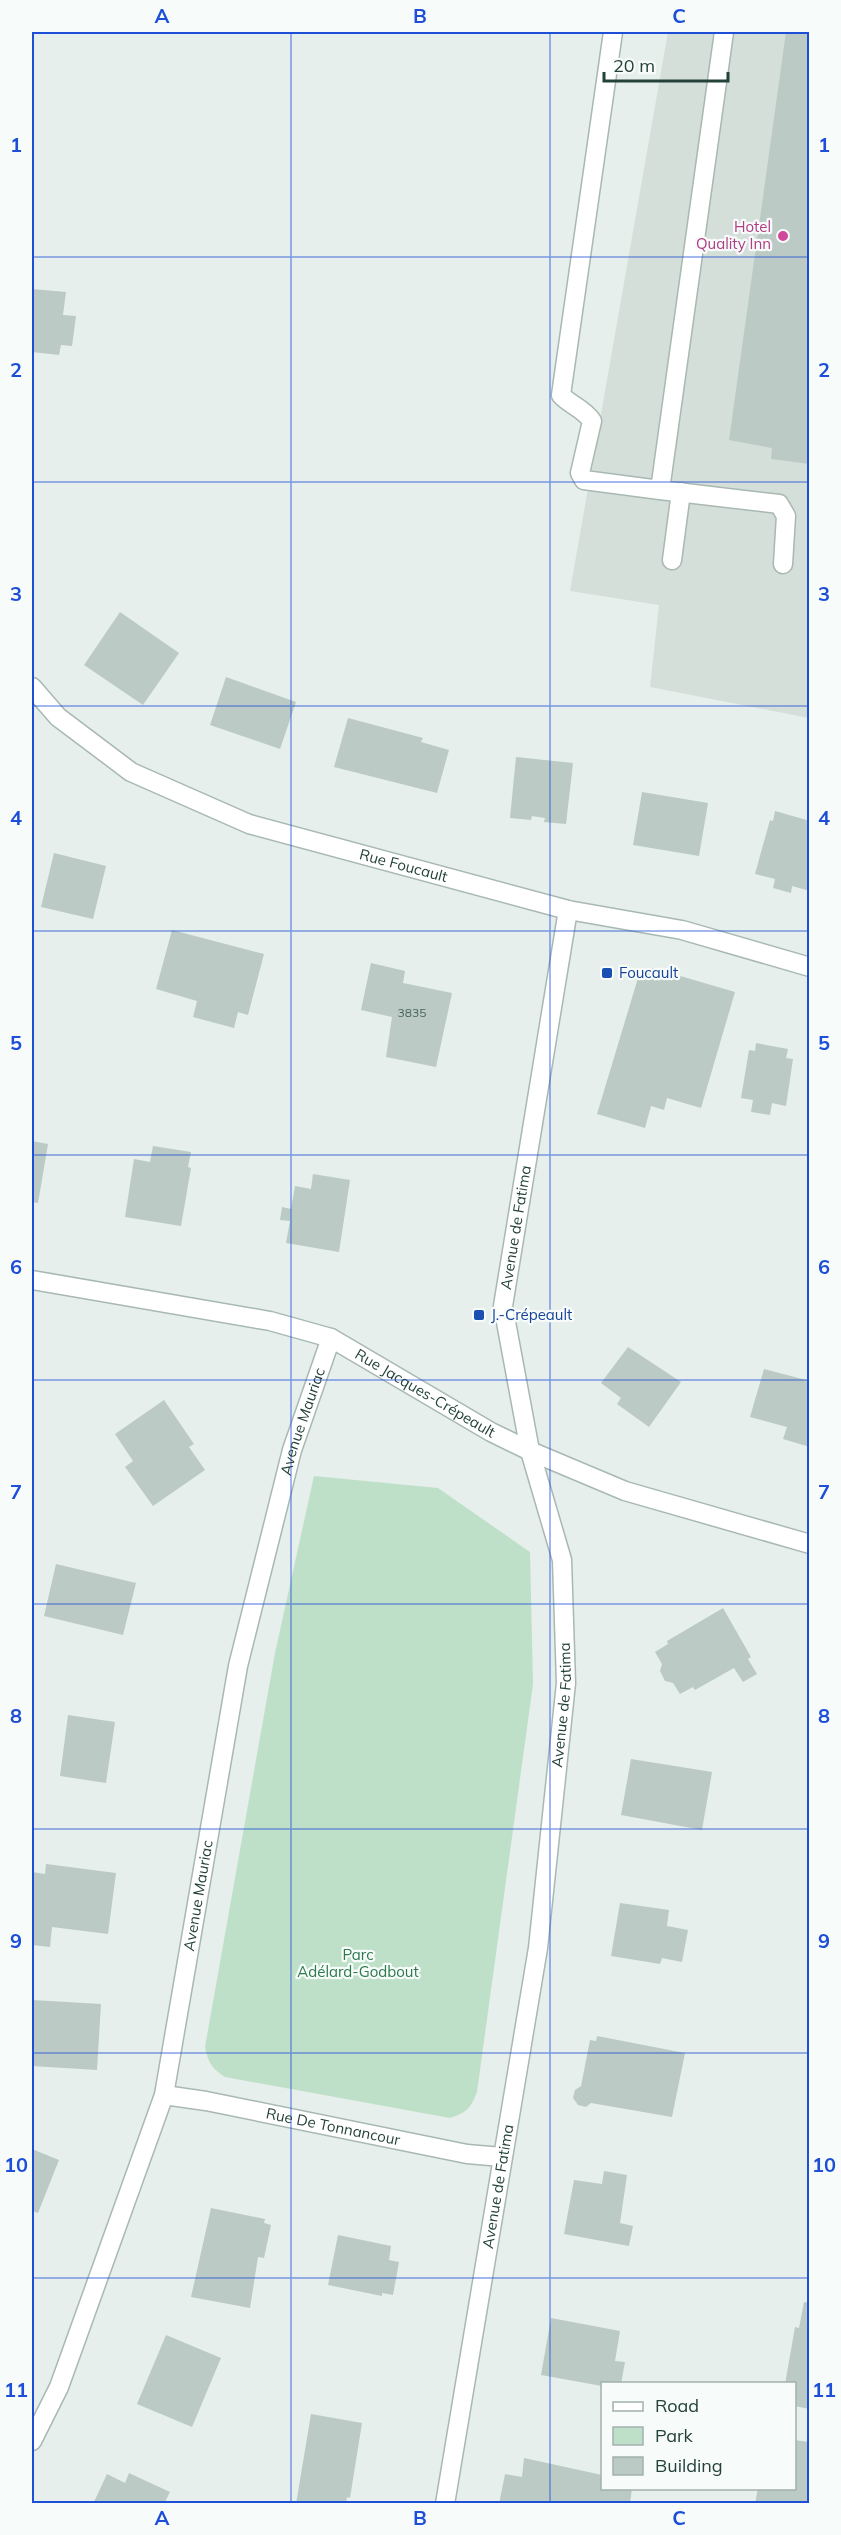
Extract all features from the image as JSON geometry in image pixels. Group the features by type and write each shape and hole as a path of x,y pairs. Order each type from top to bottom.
{"street":[{"path":"613,32 561,394 569,404 587,413 591,421 580,472 584,480 778,504 786,516 783,564"},
{"path":"660,490 724,32"},
{"path":"672,560 681,492"},
{"name":"Rue Foucault","path":"32,687 58,717 131,772 249,824 568,910 682,930 810,967"},
{"name":"Avenue de Fatima","path":"445,2504 538,1948 567,1683 562,1560 531,1452 503,1306 568,910"},
{"name":"Rue Jacques-Crépeault","path":"32,1280 270,1321 331,1338 491,1432 531,1452 625,1491 810,1544"},
{"name":"Avenue Mauriac","path":"32,2441 59,2387 164,2095 238,1666 292,1450 331,1338"},
{"name":"Rue De Tonnancour","path":"164,2095 206,2101 467,2154 502,2157"}],"shaded area":[{"path":"668,32 809,32 809,718 650,687 659,605 570,591"}],"green space":[{"name":"Parc Adélard-Godbout","path":"314,1476 438,1488 530,1552 533,1684 477,2092 467,2109 450,2118 225,2077 211,2065 205,2047 275,1653"}],"building":[{"name":"Hotel Quality Inn","path":"786,32 810,32 810,464 771,459 772,448 729,440"},
{"path":"32,289 66,292 63,315 76,316 72,346 61,345 59,355 32,352"},
{"path":"120,612 179,653 143,705 84,665"},
{"path":"226,677 296,702 280,749 210,725"},
{"path":"348,718 423,738 421,742 449,750 437,793 334,767"},
{"path":"516,757 573,763 566,824 544,822 545,818 532,816 531,820 510,818"},
{"path":"642,792 708,803 699,856 633,845"},
{"path":"775,811 810,821 810,891 792,886 791,893 773,888 775,879 755,874 770,820 773,821"},
{"path":"54,853 106,866 93,919 41,907"},
{"path":"172,930 264,954 248,1015 238,1012 234,1028 193,1017 197,1001 156,989"},
{"path":"371,963 405,971 403,983 452,993 436,1067 386,1057 392,1017 361,1010"},
{"path":"653,968 735,992 701,1108 667,1098 664,1110 651,1106 645,1128 597,1114 638,978"},
{"path":"756,1043 788,1049 786,1058 793,1059 786,1106 772,1103 770,1115 751,1112 753,1100 741,1098 749,1050 755,1051"},
{"path":"32,1141 48,1144 38,1203 32,1202"},
{"path":"153,1146 191,1152 188,1167 191,1168 181,1226 125,1217 134,1159 150,1162"},
{"path":"313,1174 350,1180 339,1252 286,1243 290,1221 280,1220 282,1207 291,1209 295,1186 311,1189"},
{"path":"628,1347 681,1382 649,1427 617,1404 621,1398 601,1383"},
{"path":"764,1369 810,1381 810,1447 783,1439 787,1427 750,1417"},
{"path":"164,1400 194,1444 189,1447 205,1470 153,1506 125,1467 133,1461 115,1434"},
{"path":"56,1564 136,1583 123,1635 44,1616"},
{"path":"723,1608 751,1657 748,1659 757,1674 743,1682 734,1668 695,1690 693,1687 680,1694 673,1683 665,1681 660,1671 662,1664 655,1652 668,1644 667,1641"},
{"path":"68,1715 115,1722 106,1783 60,1776"},
{"path":"631,1759 712,1772 702,1830 621,1815"},
{"path":"46,1864 116,1873 108,1934 52,1927 50,1947 32,1945 32,1872 45,1874"},
{"path":"620,1903 669,1910 667,1926 688,1930 682,1962 662,1958 660,1964 611,1956"},
{"path":"32,2000 101,2004 97,2070 32,2066"},
{"path":"597,2036 685,2053 672,2117 591,2103 586,2107 578,2105 573,2098 575,2090 581,2086 590,2040 596,2041"},
{"path":"32,2149 59,2160 38,2213 32,2211"},
{"path":"604,2171 627,2175 620,2223 633,2226 629,2246 564,2234 574,2180 602,2184"},
{"path":"211,2208 265,2219 264,2223 271,2225 264,2258 258,2257 250,2308 191,2297"},
{"path":"338,2235 391,2246 389,2260 399,2262 393,2295 382,2293 382,2296 328,2285"},
{"path":"804,2302 810,2303 810,2409 796,2406 796,2382 785,2382 795,2327 799,2328"},
{"path":"551,2318 620,2331 615,2361 625,2362 621,2382 601,2382 601,2386 541,2375"},
{"path":"166,2335 221,2358 192,2427 137,2404"},
{"path":"311,2414 362,2423 350,2498 347,2497 346,2504 296,2504"},
{"path":"796,2440 810,2442 810,2504 755,2504 758,2490 796,2490"},
{"path":"524,2458 601,2475 601,2490 632,2490 630,2504 499,2504 505,2474 522,2477"},
{"path":"129,2473 170,2492 164,2504 93,2504 107,2474 125,2483"}],"place":[{"name":"Hotel Quality Inn","path":"783,236"},
{"name":"Foucault","path":"607,973"},
{"name":"J.-Crépeault","path":"479,1315"}]}
